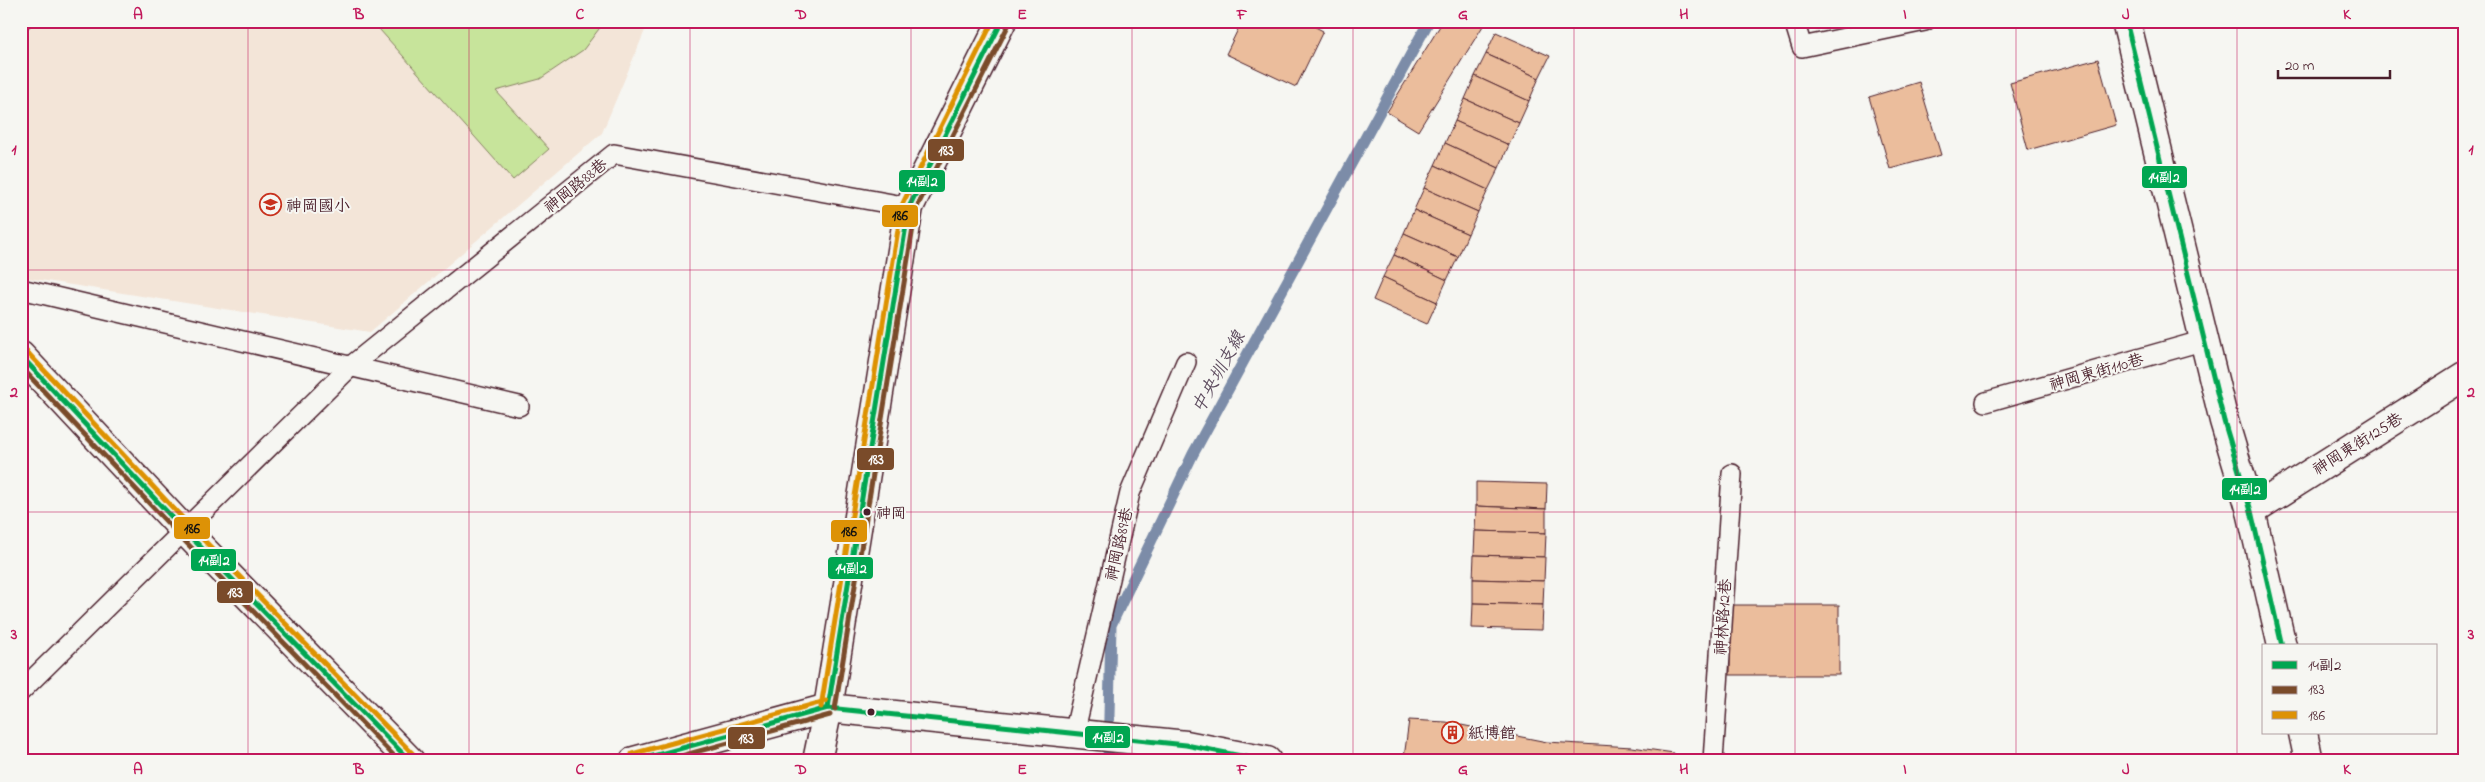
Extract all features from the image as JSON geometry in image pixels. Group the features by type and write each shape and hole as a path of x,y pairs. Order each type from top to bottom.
{"street":[{"path":"817,761 828,708 909,207 1002,21"},
{"path":"2126,21 2224,421 2251,511 2282,644"},
{"path":"21,356 184,530 410,761"},
{"name":"神岡東街125巷","path":"2251,511 2464,376"},
{"path":"634,761 828,708 1127,739 1184,753 1267,761"},
{"path":"2302,734 2309,761"}],"lane":[{"path":"1794,21 1802,47 1925,21"},
{"name":"神岡路88巷","path":"21,691 351,366 614,154 909,207"},
{"path":"21,289 519,406"},
{"name":"神岡東街110巷","path":"1986,402 2205,340"},
{"name":"神岡路89巷","path":"1082,735 1130,493 1186,362"},
{"name":"神林路12巷","path":"1713,761 1732,474"}],"shaded area":[{"name":"神岡國小","path":"21,21 649,21 602,133 370,332 21,277"}],"green space":[{"path":"372,21 605,21 583,50 540,79 496,91 549,149 513,180"}],"building":[{"path":"21,21 36,21 21,34"},
{"path":"1242,21 1304,21 1323,31 1296,87 1226,54"},
{"path":"1443,21 1486,21 1418,131 1387,112"},
{"path":"1496,32 1550,56 1539,78 1486,54"},
{"path":"1486,54 1539,78 1529,101 1475,76"},
{"path":"2098,59 2116,125 2028,150 2010,83"},
{"path":"1475,76 1529,101 1519,123 1465,99"},
{"path":"1919,82 1941,155 1890,169 1869,97"},
{"path":"1465,99 1519,123 1509,145 1455,121"},
{"path":"1455,121 1509,145 1499,168 1445,143"},
{"path":"1445,143 1499,168 1488,190 1435,165"},
{"path":"1435,165 1488,190 1478,212 1424,188"},
{"path":"1424,188 1478,212 1468,234 1414,210"},
{"path":"1414,210 1468,234 1458,257 1404,233"},
{"path":"1404,233 1458,257 1447,280 1394,255"},
{"path":"1394,255 1447,280 1437,302 1383,277"},
{"path":"1383,277 1437,302 1427,324 1373,300"},
{"path":"1476,482 1547,484 1546,509 1476,506"},
{"path":"1476,506 1546,509 1546,533 1475,531"},
{"path":"1475,531 1546,533 1545,557 1474,555"},
{"path":"1474,555 1545,557 1544,581 1473,579"},
{"path":"1473,579 1544,581 1543,605 1473,603"},
{"path":"1473,603 1543,605 1542,630 1472,628"},
{"path":"1730,605 1839,605 1839,675 1730,675"},
{"name":"紙博館","path":"1409,720 1446,722 1547,742 1632,747 1674,753 1675,761 1418,761 1404,758"}],"waterway":[{"name":"中央圳支線","path":"1108,761 1111,625 1193,454 1429,21"}],"transit line":[{"name":"186","path":"821,707 902,205 993,21"},
{"name":"14副2","path":"828,708 909,207 1002,21"},
{"name":"14副2","path":"2126,21 2224,421 2251,511 2282,644"},
{"name":"183","path":"835,709 916,209 1009,24"},
{"name":"186","path":"26,351 189,525 415,756"},
{"name":"14副2","path":"21,356 184,530 410,761"},
{"name":"183","path":"21,367 179,535 399,761"},
{"name":"186","path":"632,754 826,701"},
{"name":"14副2","path":"635,761 828,708 1186,745 1266,761"},
{"name":"183","path":"663,761 830,715"}],"place":[{"name":"神岡國小","path":"270,205"},
{"name":"神岡","path":"867,512"},
{"name":"紙博館","path":"1452,732"}]}
